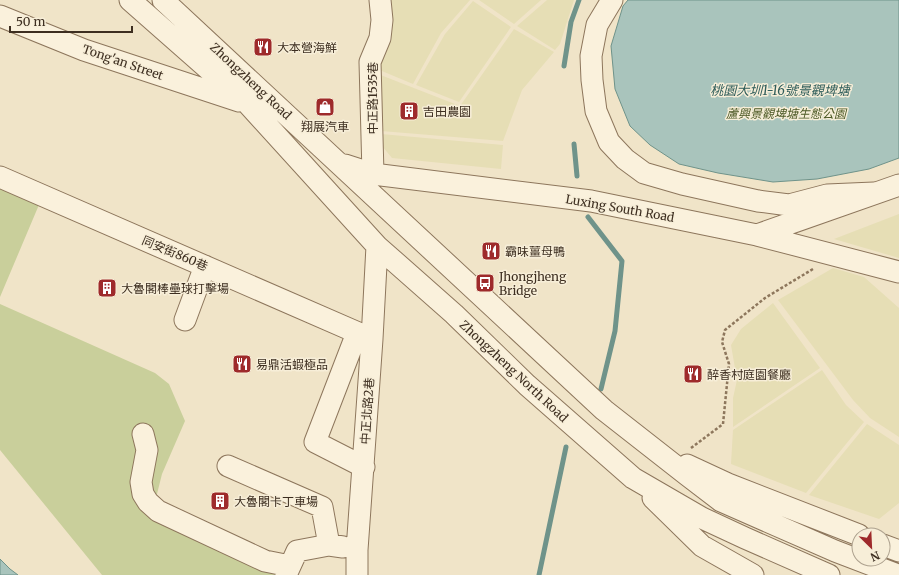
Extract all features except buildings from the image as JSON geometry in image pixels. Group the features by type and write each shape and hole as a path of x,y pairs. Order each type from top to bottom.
{"street":[{"name":"Zhongzheng Road","path":"130,0 247,103"},
{"name":"Zhongzheng Road","path":"163,0 339,162"},
{"name":"中正路1535巷","path":"373,174 370,62 380,38 382,20 380,0"},
{"path":"612,0 597,25 591,56 592,80 596,111 609,142 625,160 644,173 682,184 758,201 789,205 827,195 874,194"},
{"name":"Tong'an Street","path":"0,16 84,50 247,103"},
{"name":"Zhongzheng North Road","path":"247,103 377,246 454,314 527,384 633,478 702,518 829,575"},
{"name":"Luxing South Road","path":"339,162 373,174 591,201 757,235 899,272"},
{"path":"339,162 599,405 721,501 835,551 898,575"},
{"name":"同安街860巷","path":"0,177 364,336"},
{"path":"757,235 899,185"},
{"name":"中正北路2巷","path":"357,575 357,550 364,467 364,336 377,246"},
{"path":"185,320 205,266"},
{"path":"364,336 315,442 364,467"},
{"path":"143,434 147,450 141,482 143,494 148,502 158,511 288,571 297,551 329,545 357,550"},
{"path":"658,452 728,484 851,532"},
{"path":"228,466 322,507 329,545"},
{"path":"633,478 702,546 753,575"}],"path":[{"path":"689,454 690,449 722,424 729,364 722,342 725,330 765,298 815,267"}],"shaded area":[{"path":"386,0 470,0 441,33 413,84 377,69"},
{"path":"479,0 541,0 514,24"},
{"path":"547,0 574,0 560,44 555,50 517,26"},
{"path":"473,1 511,27 459,102 416,85 445,34"},
{"path":"514,29 554,52 522,90 503,141 381,131 378,74 460,106"},
{"path":"381,134 503,145 501,169 392,158 382,146"},
{"path":"899,214 899,258 834,239"},
{"path":"833,268 864,277 899,308 899,437 870,418 853,400 778,300"},
{"path":"773,303 820,368 733,427 733,398 737,380 731,345 741,329"},
{"path":"822,370 846,405 864,422 806,493 731,464 733,430"},
{"path":"867,424 899,445 899,503 879,519 809,495"}],"green space":[{"path":"0,184 41,200 0,297"},
{"path":"0,304 155,373 169,384 185,421 162,474 157,494 158,508 295,575 102,575 0,450"}],"water":[{"name":"桃園大圳1-16號景觀埤塘","path":"628,0 899,0 899,158 869,169 817,179 773,182 718,173 679,164 650,145 630,126 615,89 611,46 623,6"},
{"path":"0,559 10,569 18,575 0,575"}],"waterway":[{"path":"564,66 571,22 579,0"},
{"path":"574,144 577,176"},
{"path":"588,217 622,261 615,331 601,389"},
{"path":"539,575 566,447"}],"place":[{"name":"大本營海鮮","path":"263,47"},
{"name":"翔展汽車","path":"325,107"},
{"name":"吉田農園","path":"409,111"},
{"name":"霸味薑母鴨","path":"491,251"},
{"name":"Jhongjheng Bridge","path":"485,283"},
{"name":"大魯閣棒壘球打擊場","path":"107,288"},
{"name":"易鼎活蝦極品","path":"242,364"},
{"name":"醉香村庭園餐廳","path":"693,374"},
{"name":"大魯閣卡丁車場","path":"220,501"}],"park label":[{"name":"蘆興景觀埤塘生態公園","path":"786,113"}]}
